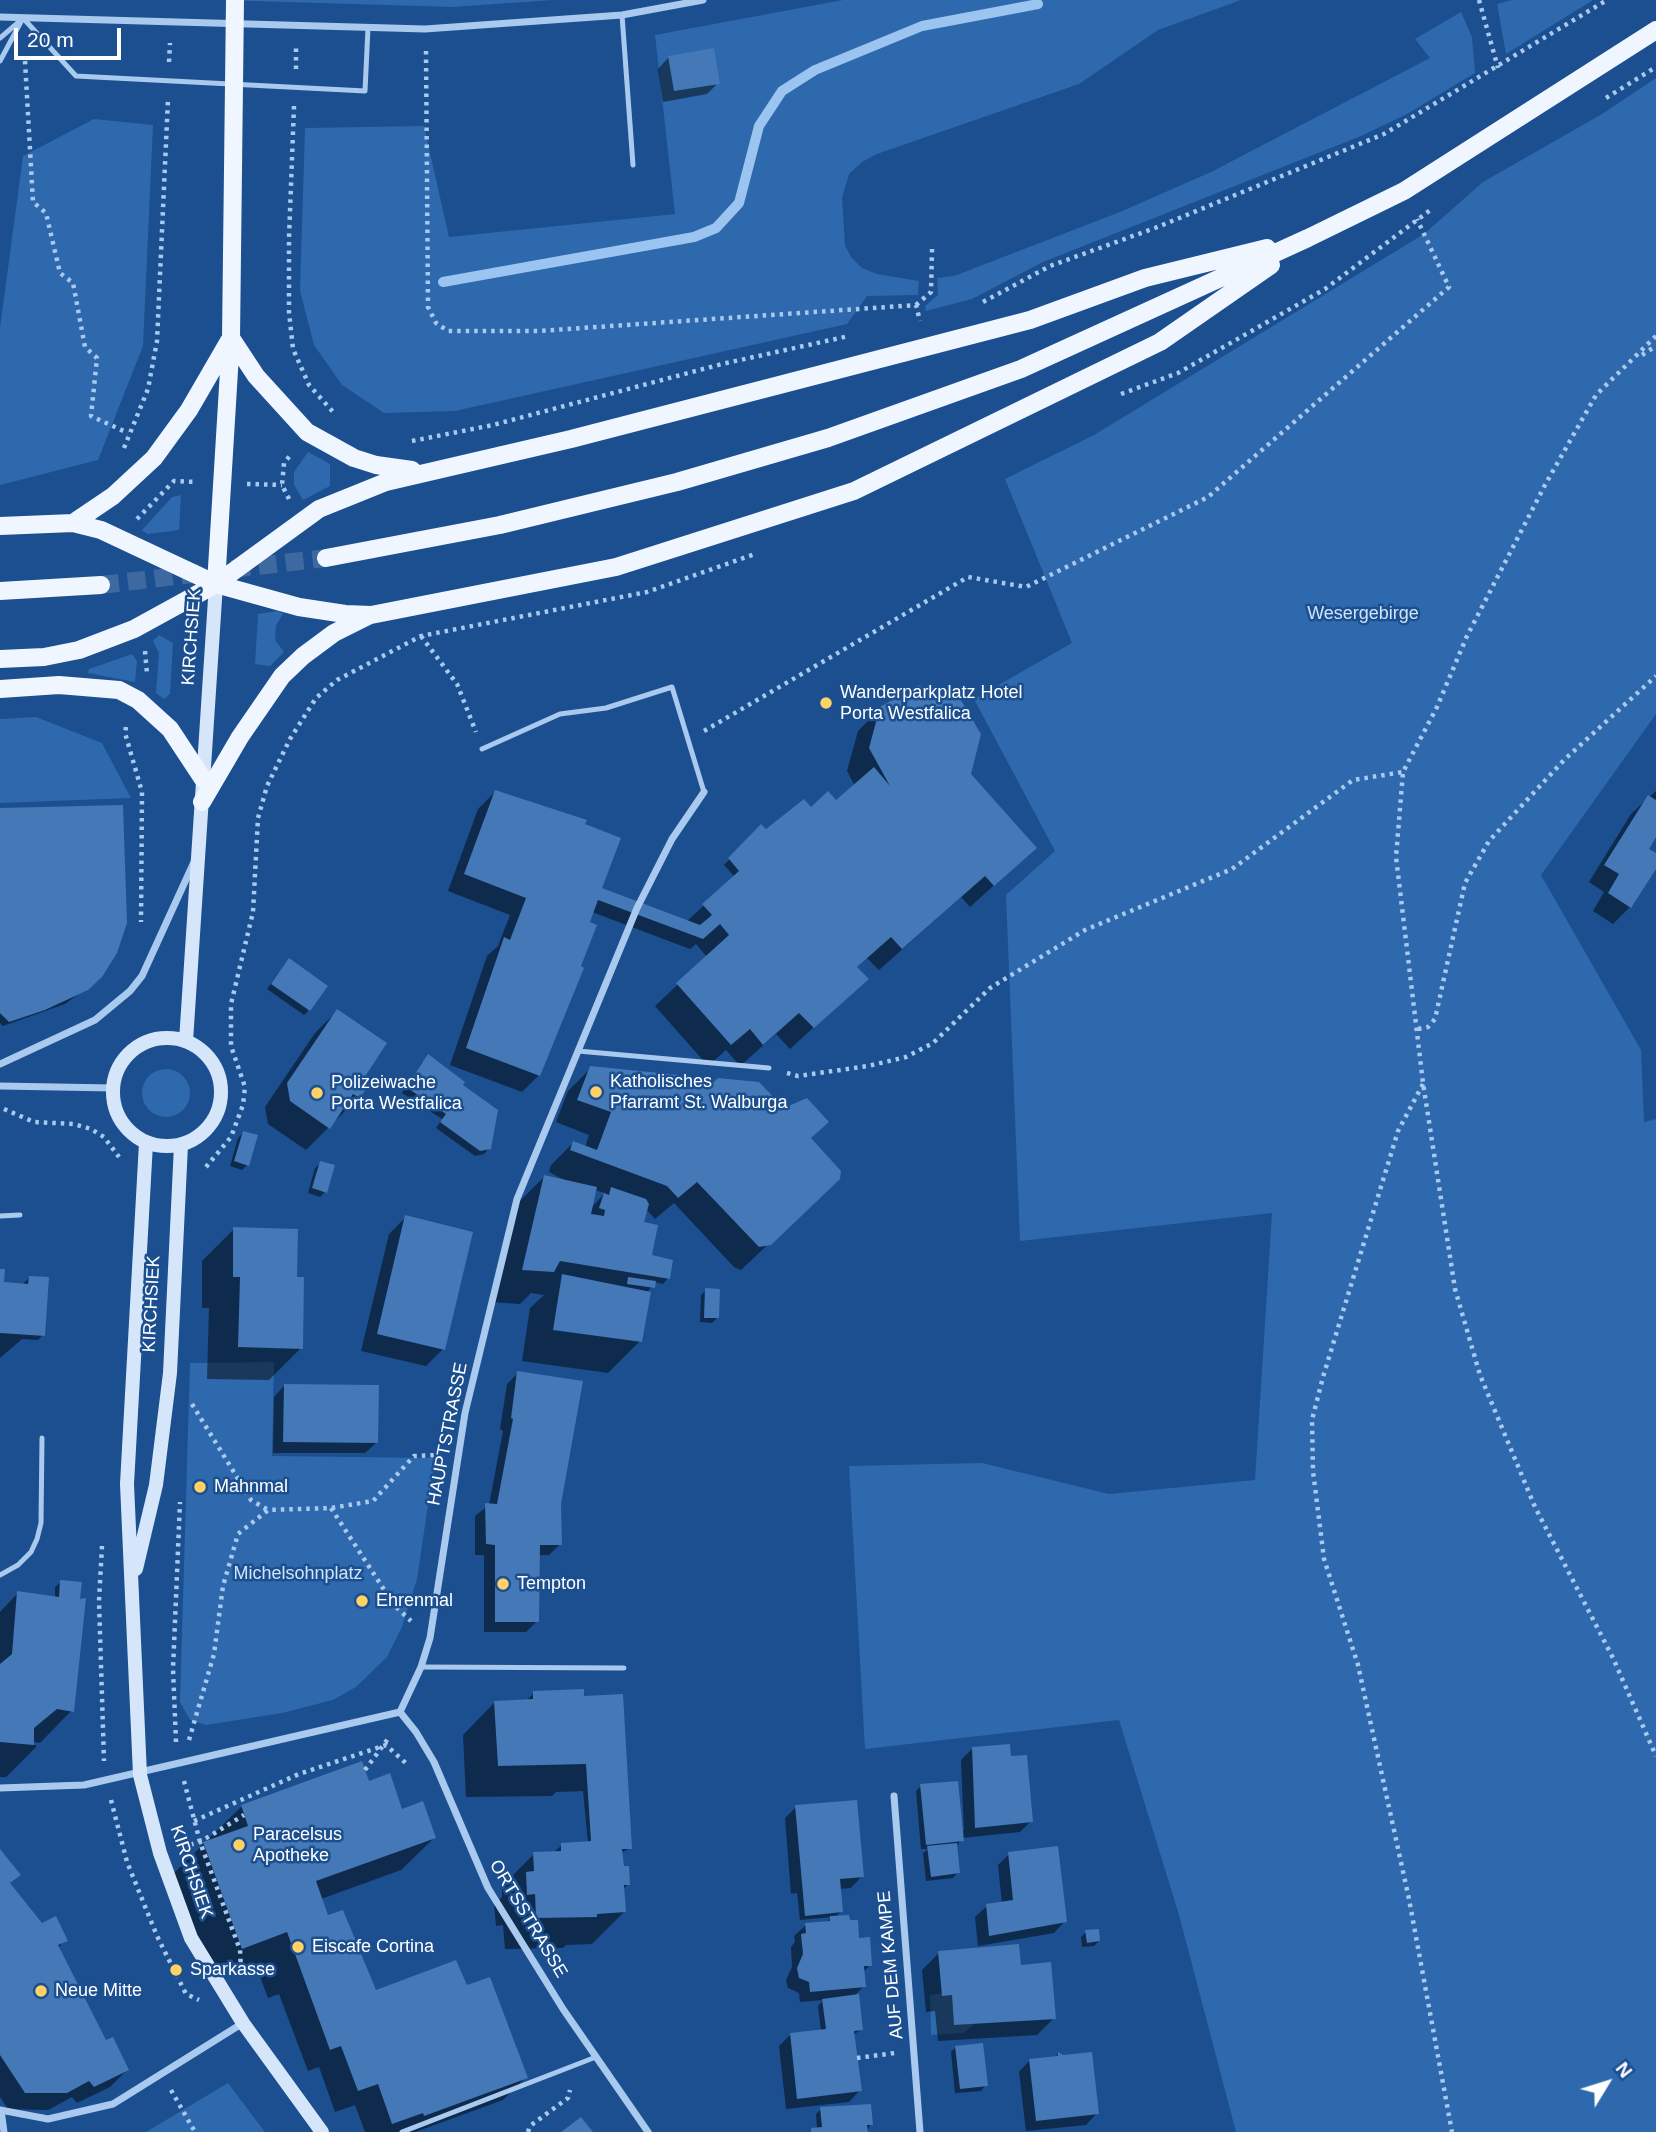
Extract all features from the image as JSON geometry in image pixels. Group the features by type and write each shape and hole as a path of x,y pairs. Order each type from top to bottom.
{"main road":[{"name":"KIRCHSIEK","path":"187,1041 231,338 235,0"},
{"path":"326,558 500,525 677,482 828,438 1021,369 1308,239 1404,191 1656,30"},
{"path":"0,659 44,657 110,639 216,584 319,509 352,493 426,470 571,439 1030,320 1145,278 1308,239"},
{"path":"0,526 73,523 124,539 216,584 299,607 345,614 371,615 615,567 854,491 1160,342 1308,239"},
{"path":"73,523 113,496 154,458 194,401 231,338 256,376 307,432 354,458 376,465 426,470"},
{"path":"0,591 102,585"},
{"path":"202,802 240,737 282,676 303,656 334,634 371,615"},
{"path":"0,689 59,685 120,690 138,700 170,729 203,779"},
{"path":"162,1038 187,1041 202,1051 214,1064 220,1081 221,1099 208,1128 181,1145 163,1147 146,1143 132,1134 121,1121 114,1105 116,1072 125,1057 138,1046 162,1038"},
{"name":"KIRCHSIEK","path":"146,1143 127,1484 140,1774 160,1853 191,1938 243,2023 321,2132"},
{"name":"KIRCHSIEK","path":"132,1588 156,1485 170,1373 181,1145"}],"street":[{"path":"0,17 425,29 651,12 703,0"},
{"name":"HAUPTSTRASSE","path":"400,1712 421,1667 429,1638 465,1413 517,1199 637,908 672,839 704,792"},
{"path":"0,1064 95,1020 130,991 142,976 200,848"},
{"path":"0,1086 113,1088"},
{"path":"0,1788 84,1785 181,1765 400,1712"},
{"name":"ORTSSTRASSE","path":"400,1712 434,1762 488,1888 596,2057 648,2132"},
{"name":"AUF DEM KAMPE","path":"894,1796 920,2132"},
{"path":"4,2132 1,2110 48,2119 113,2104 243,2023"}],"lane":[{"path":"622,15 633,165"},
{"path":"23,19 76,76 365,91 368,28"},
{"path":"0,38 23,19"},
{"path":"0,61 23,19"},
{"path":"482,749 559,715 607,708 672,687 704,792"},
{"path":"578,1051 769,1068"},
{"path":"0,1216 20,1215"},
{"path":"0,1574 18,1564 31,1552 37,1539 41,1523 42,1437"},
{"path":"421,1667 624,1668"},
{"path":"402,2132 596,2057"}],"path":[{"path":"1479,0 1498,68"},
{"path":"976,306 1050,266 1155,228 1384,134 1498,68 1607,0"},
{"path":"23,19 33,202 46,213 60,273 73,284 85,347 97,358 91,416 128,433"},
{"path":"425,29 428,307 436,323 447,331 539,331 916,305 931,292 932,249"},
{"path":"295,74 297,33"},
{"path":"169,69 170,41"},
{"path":"123,453 128,433 148,389 157,341 168,96"},
{"path":"294,101 289,237 289,312 293,349 309,385 336,415"},
{"path":"688,740 968,577 1026,587 1209,497 1449,287 1418,219"},
{"path":"916,305 919,321"},
{"path":"906,324 931,318"},
{"path":"399,443 493,425 722,364 854,335"},
{"path":"1656,336 1596,395 1551,474 1468,636 1437,707 1403,772 1396,857 1423,1083 1455,1289 1480,1375 1535,1507 1613,1658 1656,1756"},
{"path":"1635,359 1656,346"},
{"path":"266,485 282,485 284,463 299,444"},
{"path":"132,524 174,481 182,482"},
{"path":"202,1173 231,1137 243,1105 244,1087 231,1046 231,1004 253,912 258,818 273,774 316,698 349,673 421,636 457,684 482,749"},
{"path":"143,647 147,654 147,682"},
{"path":"1418,1029 1428,1027 1435,1020 1465,883 1489,841 1564,760 1656,676"},
{"path":"127,722 125,733 142,792 141,921 138,934"},
{"path":"769,1068 798,1076 868,1066 906,1057 933,1043 990,988 1085,929 1232,869 1353,780 1403,772"},
{"path":"1423,1083 1398,1130 1324,1377 1312,1420 1313,1471 1324,1559 1358,1665 1409,1899 1452,2132"},
{"path":"0,1107 34,1122 74,1124 91,1129 115,1149 122,1164"},
{"path":"185,1392 251,1500 268,1510 331,1508 373,1501 414,1456 458,1455"},
{"path":"181,1489 173,1669 174,1734 181,1765"},
{"path":"331,1508 394,1605 429,1638"},
{"path":"181,1765 214,1654 223,1586 239,1534 268,1510"},
{"path":"386,1745 411,1768"},
{"path":"365,1770 386,1745"},
{"path":"193,1819 299,1774 386,1745"},
{"path":"183,1775 200,1842 240,1950 241,1974"},
{"path":"200,1842 244,1815"},
{"path":"857,2057 914,2050"},
{"path":"528,2132 530,2126 568,2098 576,2066"},
{"path":"163,2075 195,2132"}],"green space":[{"path":"219,0 553,0 453,7"},
{"path":"843,0 1241,0 1158,30 1079,84 877,154 862,162 849,174 842,198 845,245 851,257 862,268 877,274 919,281 918,295 867,296 847,324 455,411 384,413 342,385 314,345 300,291 305,128 424,126 449,237 675,214 655,35"},
{"path":"1512,0 1593,0 1506,54 1497,4"},
{"path":"1461,12 1472,37 1475,73 1407,114 1361,136 1043,262 972,299 926,311 925,306 938,295 937,278 954,276 1120,212 1211,172 1430,58 1415,39"},
{"name":"Wesergebirge","path":"1656,78 1656,714 1541,875 1641,1050 1644,1122 1656,1119 1656,2132 1236,2132 1179,1915 1119,1720 865,1749 849,1466 982,1463 1109,1494 1255,1480 1272,1213 1020,1241 1006,895 1055,851 974,699 1072,643 1005,479 1094,435 1424,234 1483,182 1602,114"},
{"path":"94,119 153,125 143,346 98,460 0,485 0,328 23,156"},
{"path":"308,452 330,464 330,486 303,500 294,485 294,472"},
{"path":"181,495 179,530 147,534 142,530 172,497"},
{"path":"278,611 283,614 276,625 275,640 284,652 270,666 255,664 258,614"},
{"path":"159,635 173,643 170,694 164,699 156,693 159,653 153,641"},
{"path":"132,654 137,661 135,682 88,673 89,669"},
{"path":"36,717 102,743 131,798 0,803 0,719"},
{"path":"166,1069 183,1076 190,1093 183,1110 166,1117 149,1110 142,1093 149,1076"},
{"name":"Michelsohnplatz","path":"274,1362 272,1456 435,1458 417,1579 402,1627 387,1657 356,1687 333,1700 282,1713 206,1725 190,1720 180,1702 190,1363"},
{"path":"930,1995 952,1995 954,2025 976,2023 963,2033 931,2035"},
{"path":"228,2083 265,2132 146,2132"}],"building":[{"path":"714,48 720,84 674,91 668,56"},
{"path":"918,685 959,697 981,734 971,774 1037,848 994,886 985,876 902,949 891,937 857,967 869,979 814,1028 799,1013 763,1045 750,1029 731,1045 676,983 729,935 720,924 703,939 598,900 590,922 597,925 581,966 584,968 540,1076 466,1048 504,937 510,940 526,898 464,874 495,790 587,820 585,824 621,838 602,888 700,925 712,915 702,904 739,871 728,858 761,824 766,829 804,799 811,807 828,791 836,800 874,767 890,786 869,748 880,707"},
{"path":"1648,795 1656,800 1656,837 1649,849 1656,853 1656,869 1631,908 1608,893 1619,874 1604,865"},
{"path":"123,805 127,923 117,953 102,977 88,990 45,1010 9,1022 0,1013 0,808"},
{"path":"289,958 328,986 310,1011 271,984"},
{"path":"337,1009 387,1043 364,1078 370,1083 360,1098 353,1094 330,1129 290,1101 287,1083"},
{"path":"428,1054 465,1082 463,1085 498,1110 491,1149 480,1151 440,1122 446,1114 406,1087"},
{"path":"590,1066 689,1076 703,1084 707,1077 714,1082 718,1078 759,1082 784,1108 807,1098 829,1122 811,1138 841,1171 840,1179 771,1245 759,1247 697,1182 678,1198 667,1186 570,1150 573,1141 597,1150 611,1112 577,1100"},
{"path":"243,1131 258,1135 249,1166 234,1161"},
{"path":"320,1161 335,1165 327,1193 312,1188"},
{"path":"544,1175 597,1187 591,1214 604,1216 605,1210 599,1208 604,1193 609,1195 611,1187 646,1199 649,1204 644,1222 658,1225 652,1255 673,1260 670,1279 560,1261 554,1272 522,1270"},
{"path":"405,1215 473,1232 445,1350 377,1334"},
{"path":"233,1227 298,1229 297,1277 304,1277 303,1349 238,1347 240,1277 233,1277"},
{"path":"0,1269 5,1269 4,1282 28,1284 29,1276 49,1277 45,1336 0,1333"},
{"path":"562,1274 651,1292 642,1342 553,1330"},
{"path":"628,1277 656,1281 655,1288 627,1284"},
{"path":"705,1288 720,1289 719,1318 704,1318"},
{"path":"517,1371 583,1381 561,1504 562,1545 540,1545 539,1622 495,1622 495,1545 486,1544 485,1503 497,1504 513,1419"},
{"path":"284,1384 379,1385 378,1443 283,1442"},
{"path":"60,1580 82,1582 80,1599 86,1598 74,1712 57,1709 34,1728 34,1745 0,1742 0,1664 12,1654 17,1591 59,1597"},
{"path":"584,1689 584,1696 623,1694 632,1849 622,1849 624,1866 629,1866 630,1885 624,1885 626,1912 597,1914 597,1917 536,1918 535,1894 527,1895 526,1872 534,1871 533,1852 561,1851 561,1843 591,1841 586,1764 498,1766 494,1701 533,1699 533,1691"},
{"path":"1010,1744 1011,1756 1027,1755 1033,1822 975,1828 972,1747"},
{"path":"362,1761 369,1781 390,1773 402,1809 423,1801 436,1838 316,1881 328,1915 343,1910 376,1990 456,1960 467,1985 490,1977 528,2078 424,2116 423,2113 392,2124 378,2084 358,2091 341,2046 330,2050 287,1932 242,1949 203,1842 248,1826 241,1805"},
{"path":"958,1781 964,1841 926,1845 920,1784"},
{"path":"857,1800 864,1877 840,1879 843,1912 805,1916 795,1805"},
{"path":"957,1843 960,1873 931,1877 927,1846"},
{"path":"1058,1846 1067,1922 989,1936 986,1904 1013,1900 1008,1852"},
{"name":"Neue Mitte","path":"0,1849 21,1875 10,1883 42,1923 56,1916 68,1941 58,1945 106,2040 113,2037 129,2070 94,2087 89,2081 67,2093 25,2093 0,2055"},
{"path":"849,1915 850,1920 858,1920 859,1938 870,1937 872,1966 864,1966 866,1987 810,1992 809,1982 799,1978 797,1968 803,1954 801,1934 806,1933 805,1923 830,1921 830,1916"},
{"path":"1099,1929 1100,1941 1087,1943 1085,1930"},
{"path":"1019,1944 1021,1965 1051,1962 1056,2019 954,2025 952,1995 942,1996 938,1951"},
{"path":"859,1994 863,2030 854,2031 862,2091 797,2099 790,2033 826,2029 822,1999"},
{"path":"983,2043 988,2086 960,2089 955,2046"},
{"path":"1058,2052 1063,2055 1092,2052 1099,2114 1036,2121 1029,2059 1058,2056"},
{"path":"871,2104 873,2125 867,2125 868,2132 811,2132 811,2128 822,2127 820,2107"},
{"path":"581,2117 593,2132 561,2132"}],"waterway":[{"path":"443,282 694,237 716,228 739,203 759,126 782,91 815,70 922,26 1038,4"}],"tunnel":[{"path":"232,569 326,558"},
{"path":"101,585 201,573"}],"place":[{"name":"Wanderparkplatz Hotel Porta Westfalica","path":"826,703"},
{"name":"Katholisches Pfarramt St. Walburga","path":"596,1092"},
{"name":"Polizeiwache Porta Westfalica","path":"317,1093"},
{"name":"Mahnmal","path":"200,1487"},
{"name":"Tempton","path":"503,1584"},
{"name":"Ehrenmal","path":"362,1601"},
{"name":"Paracelsus Apotheke","path":"239,1845"},
{"name":"Eiscafe Cortina","path":"298,1947"},
{"name":"Sparkasse","path":"176,1970"},
{"name":"Neue Mitte","path":"41,1991"}]}
